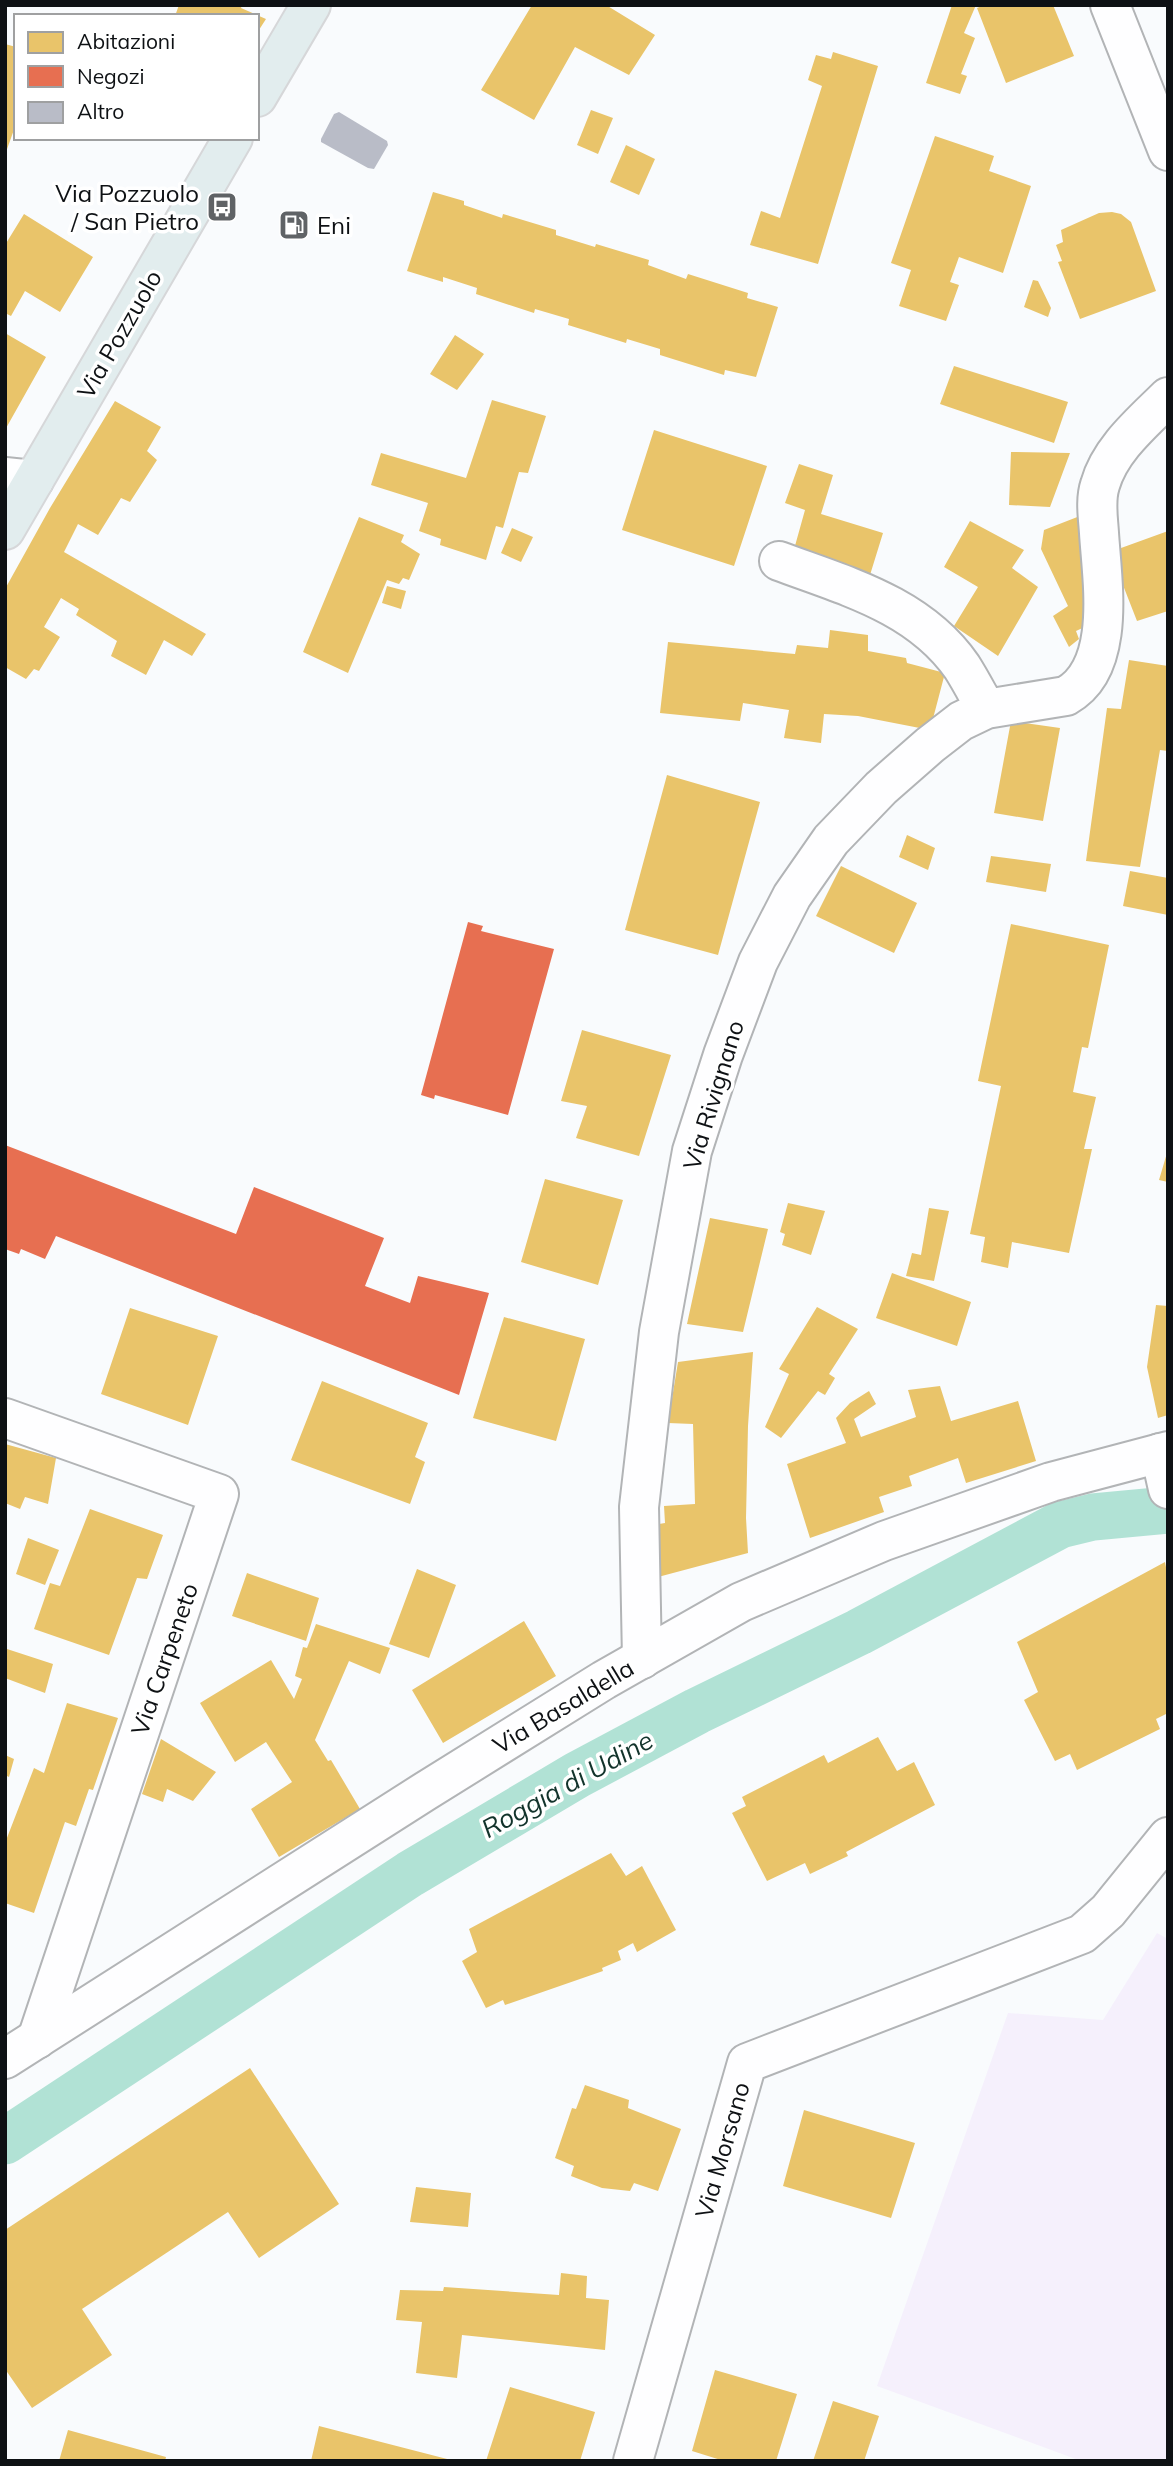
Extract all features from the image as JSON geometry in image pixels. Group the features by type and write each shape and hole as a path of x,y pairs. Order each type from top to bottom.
{"main road":[{"path":"259,94 311,5"},
{"name":"Via Pozzuolo","path":"5,530 20,479 232,140"}],"street":[{"path":"1110,5 1168,151"},
{"name":"Via Rivignano","path":"642,1659 639,1507 659,1332 692,1151 723,1055 758,962 792,896 831,840 881,788 930,745 961,720 986,709 1066,696 1086,681 1095,665 1104,603 1097,506 1099,485 1108,464 1122,445 1168,397"},
{"path":"779,561 887,602 918,622 961,666 986,709"},
{"name":"Via Carpeneto","path":"5,1419 219,1494 37,2039"},
{"name":"Via Basaldella","path":"5,2059 424,1792 741,1602 884,1541 1051,1482 1166,1470"},
{"name":"Via Morsano","path":"633,2461 747,2063 1082,1934 1108,1911 1168,1837"}],"shaded area":[{"path":"1157,1933 1168,1939 1168,2461 1081,2461 877,2386 1008,2013 1103,2020"}],"building: Abitazioni":[{"path":"179,5 242,5 241,8 255,14 176,14"},
{"path":"532,5 606,5 655,35 629,75 575,47 534,120 481,90"},
{"path":"952,5 976,5 964,33 975,38 961,74 967,76 960,94 926,83"},
{"path":"984,5 1053,5 1074,56 1006,83 977,8"},
{"path":"259,16 266,19 259,30"},
{"path":"5,44 14,46 14,130 6,152"},
{"path":"833,52 878,66 818,264 750,245 761,211 780,218 822,86 808,80 816,55 831,59"},
{"path":"591,110 613,118 598,154 577,145"},
{"path":"935,136 994,156 989,171 1031,186 1003,273 959,257 950,282 959,285 946,321 899,306 911,270 891,263"},
{"path":"626,145 655,159 639,195 610,182"},
{"path":"433,192 464,201 464,205 502,218 503,214 556,230 556,235 649,260 648,265 686,279 688,274 748,293 747,298 778,307 756,377 725,370 724,375 660,355 660,349 627,339 626,343 568,325 569,319 535,309 534,313 476,294 477,288 443,277 443,282 407,271"},
{"path":"1099,213 1121,214 1131,222 1156,291 1080,319 1058,262 1062,261 1056,245 1063,242 1061,230"},
{"path":"24,214 93,257 60,312 25,291 11,316 5,313 5,245"},
{"path":"1033,280 1038,281 1051,308 1048,317 1024,307"},
{"path":"5,333 46,357 5,430"},
{"path":"455,335 484,354 457,390 430,374"},
{"path":"954,366 1068,402 1054,443 940,404"},
{"path":"492,400 546,416 528,473 519,472 503,528 496,526 486,560 440,545 441,539 419,531 428,503 371,485 381,453 466,478"},
{"path":"115,401 161,427 147,451 157,460 130,502 121,498 98,535 78,524 64,552 206,634 192,656 164,640 146,675 111,656 117,641 76,615 79,609 61,598 44,627 60,637 39,671 34,669 26,679 5,667 5,589"},
{"path":"654,430 767,466 734,566 622,530"},
{"path":"1011,452 1070,453 1050,507 1009,505"},
{"path":"799,464 833,475 821,514 883,533 870,575 793,553 805,510 785,503"},
{"path":"1085,514 1089,625 1076,631 1079,639 1069,647 1053,616 1068,606 1041,549 1044,530"},
{"path":"359,517 404,535 401,542 420,554 409,580 403,578 399,584 387,580 348,673 303,652"},
{"path":"970,521 1024,550 1012,568 1038,587 998,656 954,626 978,587 944,567"},
{"path":"512,528 533,537 521,562 501,553"},
{"path":"1168,531 1168,611 1137,621 1110,552"},
{"path":"387,586 406,591 401,609 382,603"},
{"path":"830,630 868,635 868,651 906,658 907,663 945,673 930,730 858,716 824,714 821,743 784,738 789,710 743,703 740,721 660,713 668,642 795,654 797,645 828,648"},
{"path":"1129,660 1168,666 1168,751 1160,750 1140,867 1086,861 1107,708 1121,709"},
{"path":"1011,721 1060,728 1043,821 994,813"},
{"path":"667,775 760,802 718,955 625,930"},
{"path":"907,835 935,848 928,870 899,857"},
{"path":"991,856 1051,864 1046,892 986,882"},
{"path":"841,866 917,903 894,953 816,916"},
{"path":"1130,871 1168,878 1168,915 1123,906"},
{"path":"1011,924 1109,945 1088,1048 1082,1047 1073,1092 1096,1097 1084,1149 1092,1149 1069,1253 1012,1242 1008,1268 981,1262 985,1237 970,1234 1001,1086 978,1081"},
{"path":"582,1030 671,1055 639,1156 576,1138 587,1106 561,1101"},
{"path":"1168,1153 1168,1182 1159,1180"},
{"path":"545,1179 623,1200 598,1285 521,1262"},
{"path":"788,1203 825,1211 811,1255 782,1245 785,1234 780,1232"},
{"path":"929,1208 949,1211 934,1281 906,1276 912,1253 921,1255"},
{"path":"710,1218 768,1229 743,1332 687,1324"},
{"path":"892,1273 971,1302 957,1346 876,1318"},
{"path":"1156,1305 1168,1306 1168,1415 1158,1418 1147,1367"},
{"path":"817,1307 858,1329 829,1374 835,1378 825,1395 818,1391 781,1438 765,1427 789,1374 779,1369"},
{"path":"130,1308 218,1336 188,1425 101,1394"},
{"path":"504,1317 585,1339 556,1441 473,1418"},
{"path":"753,1352 748,1426 748,1553 658,1577 653,1525 665,1523 664,1506 695,1504 693,1424 668,1423 678,1362"},
{"path":"322,1381 428,1423 415,1457 425,1462 410,1504 291,1460"},
{"path":"940,1386 951,1421 1018,1401 1036,1461 966,1483 958,1458 909,1476 912,1486 879,1497 884,1512 810,1538 787,1464 846,1443 836,1418 850,1403 869,1391 876,1404 854,1419 861,1437 916,1417 908,1390"},
{"path":"5,1444 56,1458 48,1504 25,1497 20,1509 5,1503"},
{"path":"90,1509 163,1535 147,1579 137,1578 109,1655 34,1629 50,1583 60,1586"},
{"path":"28,1538 59,1550 45,1585 16,1574"},
{"path":"1165,1562 1168,1578 1168,1713 1156,1719 1160,1729 1077,1770 1070,1754 1055,1761 1024,1700 1038,1692 1017,1642"},
{"path":"417,1569 456,1585 429,1658 389,1644"},
{"path":"247,1573 319,1598 306,1641 232,1616"},
{"path":"524,1621 556,1676 443,1743 412,1690"},
{"path":"316,1624 390,1648 380,1674 349,1661 315,1740 328,1761 331,1760 360,1809 279,1857 251,1809 292,1782 266,1742 235,1762 200,1703 271,1660 294,1699 302,1679 295,1676 303,1647 307,1648"},
{"path":"7,1649 53,1664 45,1693 5,1678"},
{"path":"67,1703 118,1718 93,1790 89,1789 76,1826 65,1822 34,1913 5,1903 5,1843 34,1768 44,1773"},
{"path":"878,1737 897,1771 914,1762 935,1805 846,1852 848,1856 810,1874 805,1863 767,1881 732,1813 746,1806 742,1797 824,1755 828,1763"},
{"path":"161,1739 216,1772 193,1801 167,1789 163,1802 142,1794"},
{"path":"5,1755 14,1759 9,1777 5,1775"},
{"path":"611,1853 626,1876 642,1866 676,1930 637,1952 633,1943 618,1951 621,1960 602,1968 603,1971 505,2005 503,2000 486,2008 462,1961 477,1952 469,1929"},
{"path":"250,2068 339,2204 259,2258 228,2212 82,2309 112,2355 32,2408 5,2369 5,2230"},
{"path":"585,2085 629,2100 628,2108 681,2129 658,2191 634,2183 630,2191 602,2188 571,2176 574,2166 555,2158 572,2108 576,2109"},
{"path":"804,2110 915,2143 891,2218 783,2186"},
{"path":"416,2187 471,2193 468,2227 410,2222"},
{"path":"561,2273 587,2276 586,2298 609,2300 605,2350 462,2335 457,2378 416,2373 422,2322 396,2320 400,2290 443,2291 444,2287 559,2295"},
{"path":"715,2370 797,2394 776,2461 724,2461 692,2451"},
{"path":"510,2387 595,2412 580,2461 486,2461"},
{"path":"833,2401 879,2416 864,2461 813,2461"},
{"path":"319,2426 451,2460 451,2461 311,2461"},
{"path":"68,2430 166,2457 165,2461 59,2461"}],"building: Negozi":[{"path":"468,922 483,926 481,931 554,949 508,1115 435,1095 434,1099 421,1095"},
{"path":"5,1145 236,1234 254,1187 384,1238 365,1286 410,1303 418,1276 489,1293 459,1395 56,1236 45,1259 21,1249 19,1254 5,1249"}],"building: Altro":[{"path":"339,112 387,141 388,145 374,169 321,142 334,114"}],"waterway":[{"name":"Roggia di Udine","path":"5,2141 410,1874 577,1775 697,1711 859,1632 1060,1525 1093,1517 1168,1510"}],"place":[{"name":"Via Pozzuolo / San Pietro","path":"222,207"},
{"name":"Eni","path":"294,225"}]}
